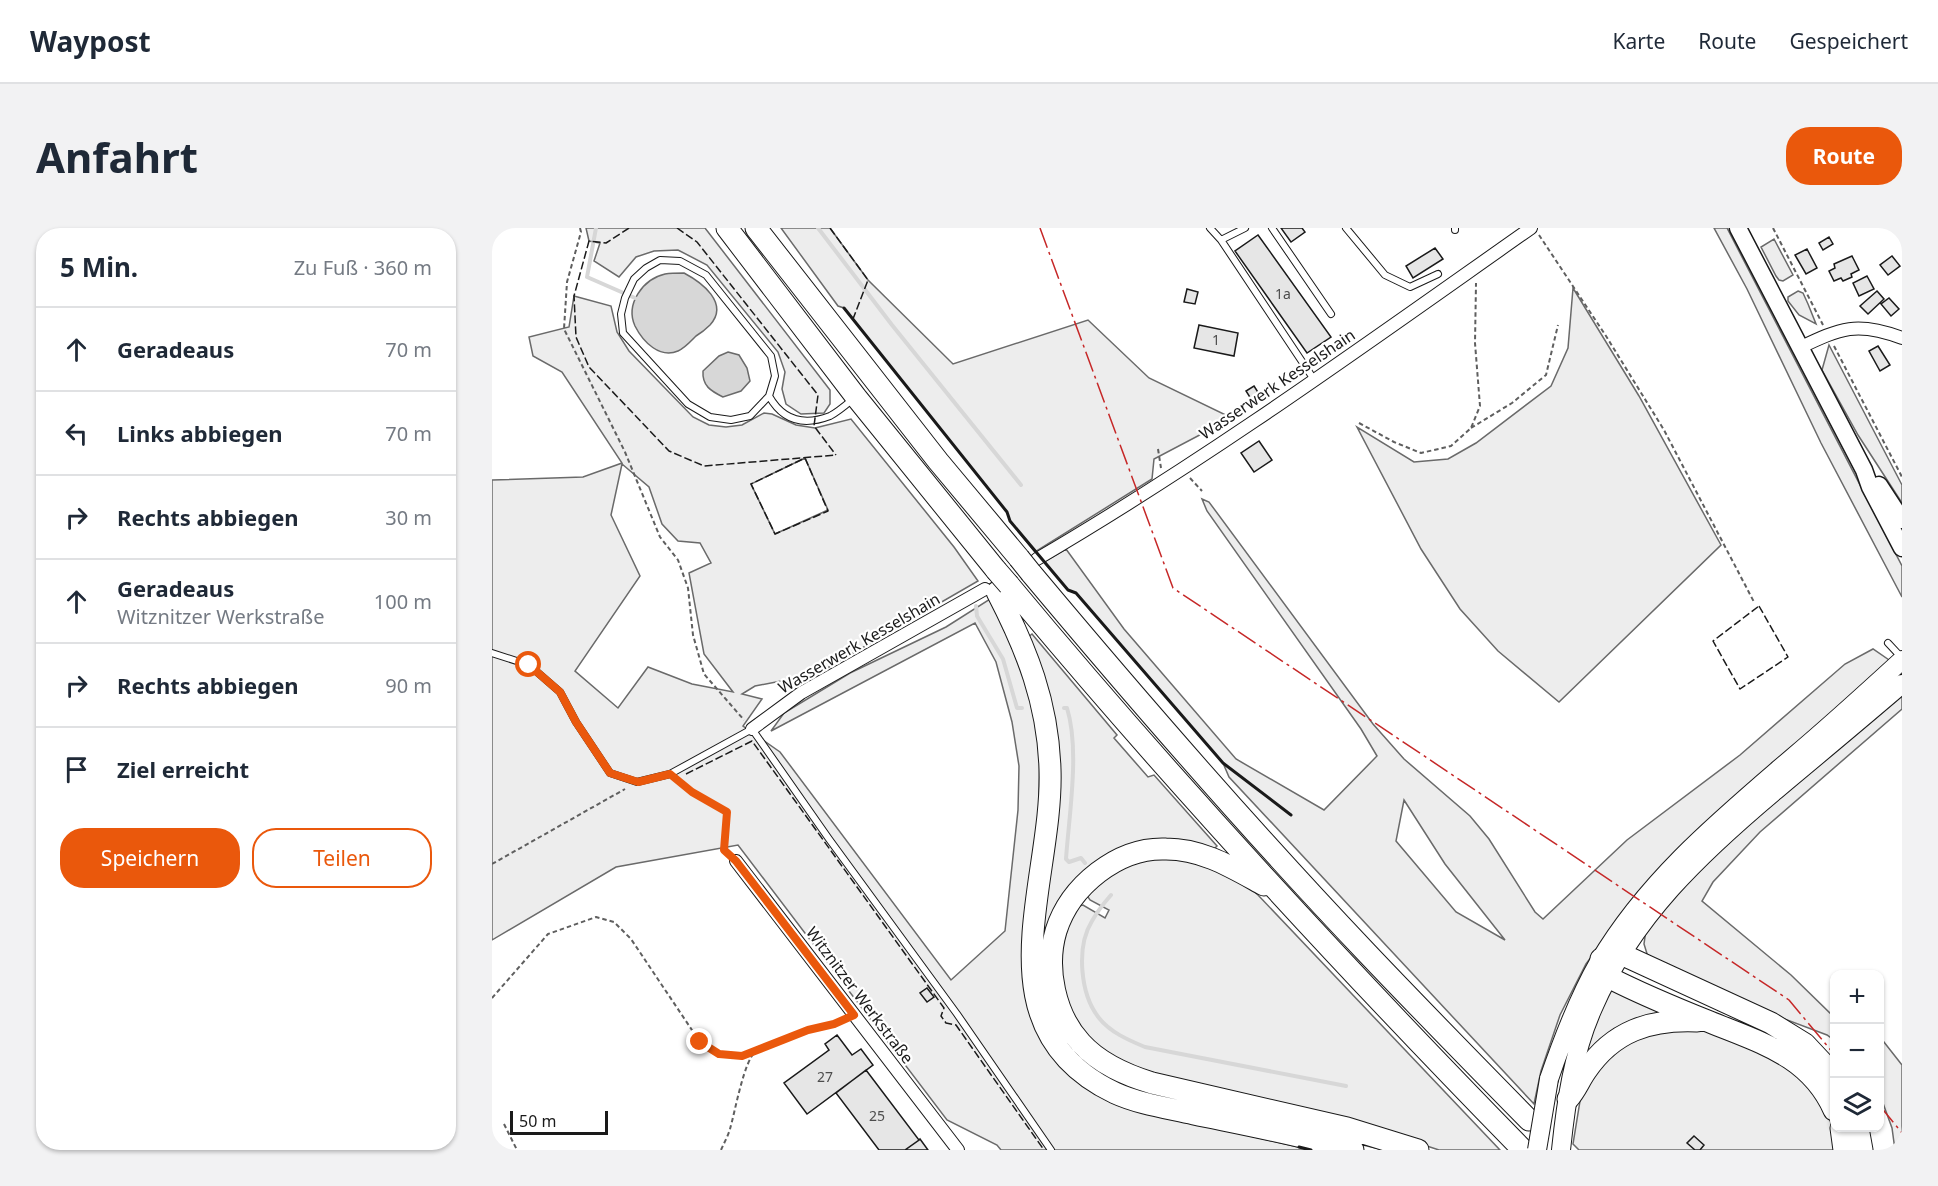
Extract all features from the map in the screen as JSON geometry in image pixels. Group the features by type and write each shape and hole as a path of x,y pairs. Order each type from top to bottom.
{"highway":[{"path":"727,228 956,523 995,583 1026,650 1046,721 1050,761 1050,801 1030,958 1039,1013 1060,1050 1080,1072 1117,1094 1166,1108 1313,1139 1353,1150"},
{"path":"756,228 931,452 1029,563 1122,682 1364,950 1529,1120"},
{"path":"995,583 1087,677 1278,892 1410,1036 1523,1150"},
{"path":"1278,892 1225,863 1194,852 1165,849 1140,852 1115,861 1089,880 1071,901 1056,931 1051,962 1054,990 1065,1018 1080,1042 1098,1058 1126,1075 1347,1128 1389,1139 1418,1150"},
{"path":"1610,964 1709,1022 1759,1041 1789,1056 1813,1076 1830,1101"},
{"path":"1610,964 1771,1023 1805,1044 1830,1070"},
{"path":"1568,1099 1577,1090 1585,1072 1601,1053 1629,1033 1649,1024 1671,1020 1709,1022"},
{"path":"1842,1132 1844,1150"},
{"path":"1859,1132 1862,1150"}],"main road":[{"path":"1738,228 1902,548"},
{"path":"1864,470 1878,483 1902,520"},
{"path":"1561,1150 1572,1073 1581,1042 1610,964 1636,909 1683,854 1840,717 1902,659"},
{"path":"1537,1150 1549,1079 1564,1035 1610,964 1665,893 1729,830 1902,684"}],"street":[{"name":"Wasserwerk Kesselshain","path":"1029,563 1163,483 1315,381 1532,228"},
{"path":"1799,348 1828,334 1849,328 1882,331 1902,338"},
{"name":"Wasserwerk Kesselshain","path":"752,729 801,693 995,583"},
{"name":"Witznitzer Werkstraße","path":"736,861 958,1150"}],"lane":[{"path":"1210,228 1221,240 1315,381"},
{"path":"1221,240 1245,228"},
{"path":"1272,228 1331,315"},
{"path":"1346,228 1385,275 1410,287 1438,274"},
{"path":"769,396 750,416 731,420 710,417 688,404 623,333 621,314 625,297 634,279 646,268 660,260 680,261 706,275 771,356 775,376 769,396 775,406 792,420 815,420 832,415 856,397"},
{"path":"1888,643 1902,659"},
{"path":"492,653 529,665 560,692 576,722 610,773 638,782 670,774 752,729 829,839 951,1005 1051,1150"}],"path":[{"path":"580,228 581,232 567,282 564,329 625,452 660,537 678,560 688,588 693,635 704,674 752,729"},
{"path":"1532,228 1606,336 1664,430 1754,602"},
{"path":"1773,228 1902,477"},
{"path":"1472,428 1480,406 1475,342 1476,267"},
{"path":"1359,423 1394,442 1421,453 1450,446 1472,428 1512,403 1546,375 1558,325"},
{"path":"1158,449 1163,483"},
{"path":"1183,469 1202,491"},
{"path":"670,774 692,792 727,812 724,850 736,861"},
{"path":"492,864 638,782"},
{"path":"492,998 548,934 597,917 614,922 631,939 700,1042 719,1054 742,1056 854,1015"},
{"path":"721,1150 729,1132 747,1063 754,1052"},
{"path":"504,1124 517,1150"}],"shaded area":[{"path":"586,228 705,228 830,390 830,404 824,413 801,414 786,404 782,389 785,372 778,352 707,265 678,250 654,251 636,257 619,277 594,261 600,243 589,241"},
{"path":"781,228 830,228 868,280 953,364 1088,320 1149,378 1232,418 1154,459 1152,479 1035,552 1010,521 1007,512 844,308 838,306"},
{"path":"1714,228 1727,228 1902,566 1902,597 1821,443 1747,289"},
{"path":"1774,239 1793,275 1783,281 1776,276 1761,247"},
{"path":"684,273 711,294 717,309 715,317 708,326 683,348 665,353 653,348 638,332 632,309 638,294 650,281 667,274"},
{"path":"1573,288 1639,396 1721,545 1559,702 1498,651 1460,609 1421,549 1357,427 1414,462 1448,459 1476,443 1551,386 1568,348"},
{"path":"1798,291 1803,293 1816,324 1799,315 1788,301 1788,297"},
{"path":"574,296 611,306 617,332 629,351 693,417 709,425 726,427 742,425 764,413 772,414 796,425 815,428 851,419 954,547 978,581 817,674 755,686 742,694 762,699 743,726 780,752 951,980 1005,931 1018,810 1019,766 1012,722 996,662 975,623 771,731 784,713 850,673 946,627 990,599 1022,663 1040,742 1035,1026 1046,1046 1059,1064 1076,1080 1102,1097 1129,1108 1311,1150 1001,1150 997,1145 947,1120 738,845 616,867 492,940 492,480 583,477 622,463 562,372 533,356 529,337 569,327","holes":["805,458 828,510 775,534 751,484","622,464 649,487 662,524 678,541 700,543 711,563 689,573 704,654 733,692 692,684 648,667 618,708 575,671 640,576 611,515"]},
{"path":"1829,345 1902,485 1902,503 1858,435 1822,370"},
{"path":"728,352 739,355 747,368 750,381 741,391 723,397 708,387 704,381 703,371 719,356"},
{"path":"1202,499 1209,502 1373,724 1404,759 1470,816 1489,839 1535,912 1543,919 1627,840 1740,755 1845,664 1873,649 1892,662 1624,913 1586,964 1560,1015 1541,1071 1534,1104 1229,777 1223,763 1076,593 1068,590 1044,562 1066,549 1124,629 1236,759 1324,810 1377,756 1361,729 1207,511","holes":["1404,800 1445,864 1505,940 1456,912 1396,841"]},
{"path":"1032,634 1117,735 1114,738 1148,777 1154,775 1217,846 1212,851 1113,855 1045,947 1087,1057 1384,1150 1128,1090 1071,1052 1037,966 1054,826 1027,638"},
{"path":"1902,690 1902,709 1760,832 1713,882 1702,901 1791,975 1830,1013 1830,1037 1750,1006 1648,957 1644,944 1646,930 1714,851"},
{"path":"1178,854 1237,877 1258,895 1500,1150 1439,1150 1369,1127 1168,1080 1104,1054 1075,1022 1062,989 1060,947 1075,907 1083,905 1105,918 1109,910 1090,900 1086,894 1129,862"},
{"path":"1609,989 1673,1013 1581,1068 1589,1038"},
{"path":"1701,1027 1727,1036 1802,1074 1827,1112 1830,1132 1834,1132 1836,1150 1579,1150 1573,1144 1581,1095 1602,1063 1635,1037"},
{"path":"1884,1042 1902,1065 1902,1150 1895,1150 1892,1128 1884,1106"}],"building":[{"path":"1281,228 1302,228 1305,232 1291,242"},
{"path":"1258,235 1331,337 1307,353 1235,251"},
{"path":"1829,237 1833,244 1823,250 1819,243"},
{"path":"1435,248 1443,259 1413,278 1406,266"},
{"path":"1807,249 1817,268 1806,274 1795,255"},
{"path":"1852,256 1859,270 1851,274 1852,277 1843,281 1841,278 1834,281 1829,271 1835,268 1834,264"},
{"path":"1892,256 1900,266 1888,275 1880,265"},
{"path":"1867,276 1874,289 1859,296 1853,283"},
{"path":"1187,289 1198,292 1195,304 1184,302"},
{"path":"1877,291 1884,299 1868,314 1860,306"},
{"path":"1889,298 1899,309 1891,316 1881,304"},
{"path":"1199,325 1238,333 1234,356 1194,348"},
{"path":"1878,346 1890,365 1880,371 1869,351"},
{"path":"1254,386 1261,397 1253,402 1246,391"},
{"path":"1259,441 1272,460 1254,472 1241,453"},
{"path":"927,988 934,997 927,1002 920,993"},
{"path":"837,1035 852,1055 861,1049 873,1065 807,1114 784,1083 829,1050 825,1044"},
{"path":"866,1070 919,1140 905,1150 879,1150 836,1093"},
{"path":"1694,1136 1704,1145 1700,1150 1695,1150 1687,1143"},
{"path":"919,1140 928,1150 905,1150"}],"waterway":[{"path":"596,228 587,277 635,298"},
{"path":"818,228 892,325 1021,485"},
{"path":"976,606 977,616 1003,659 1017,708 1022,708"},
{"path":"1064,708 1067,708 1073,743 1066,859 1069,862 1081,858 1085,863"},
{"path":"1111,895 1092,921 1087,932 1082,957 1084,984 1088,996 1099,1018 1108,1027 1145,1047 1346,1086"}],"fence":[{"path":"629,228 606,243 589,241 574,296 576,337 589,367 669,451 704,466 836,455"},
{"path":"677,228 697,242 818,395 814,426 836,455"},
{"path":"830,228 868,280 853,319"},
{"path":"805,458 828,511 775,534 751,484 805,458"},
{"path":"1759,606 1788,657 1740,689 1713,641 1759,606"},
{"path":"686,774 752,741 944,1008 941,1016 946,1023 956,1025 1044,1150"}],"wall":[{"path":"844,308 1007,512 1010,521 1068,590 1076,593 1223,763 1291,815"},
{"path":"1299,1147 1311,1150"}],"power":[{"path":"1040,228 1173,588 1789,1000 1830,1049"},
{"path":"1884,1111 1902,1133"}],"route":[{"path":"529,665 560,692 576,722 610,773 638,782 670,774 692,792 727,812 724,850 736,861 854,1015 742,1056 719,1054 700,1042"}]}
